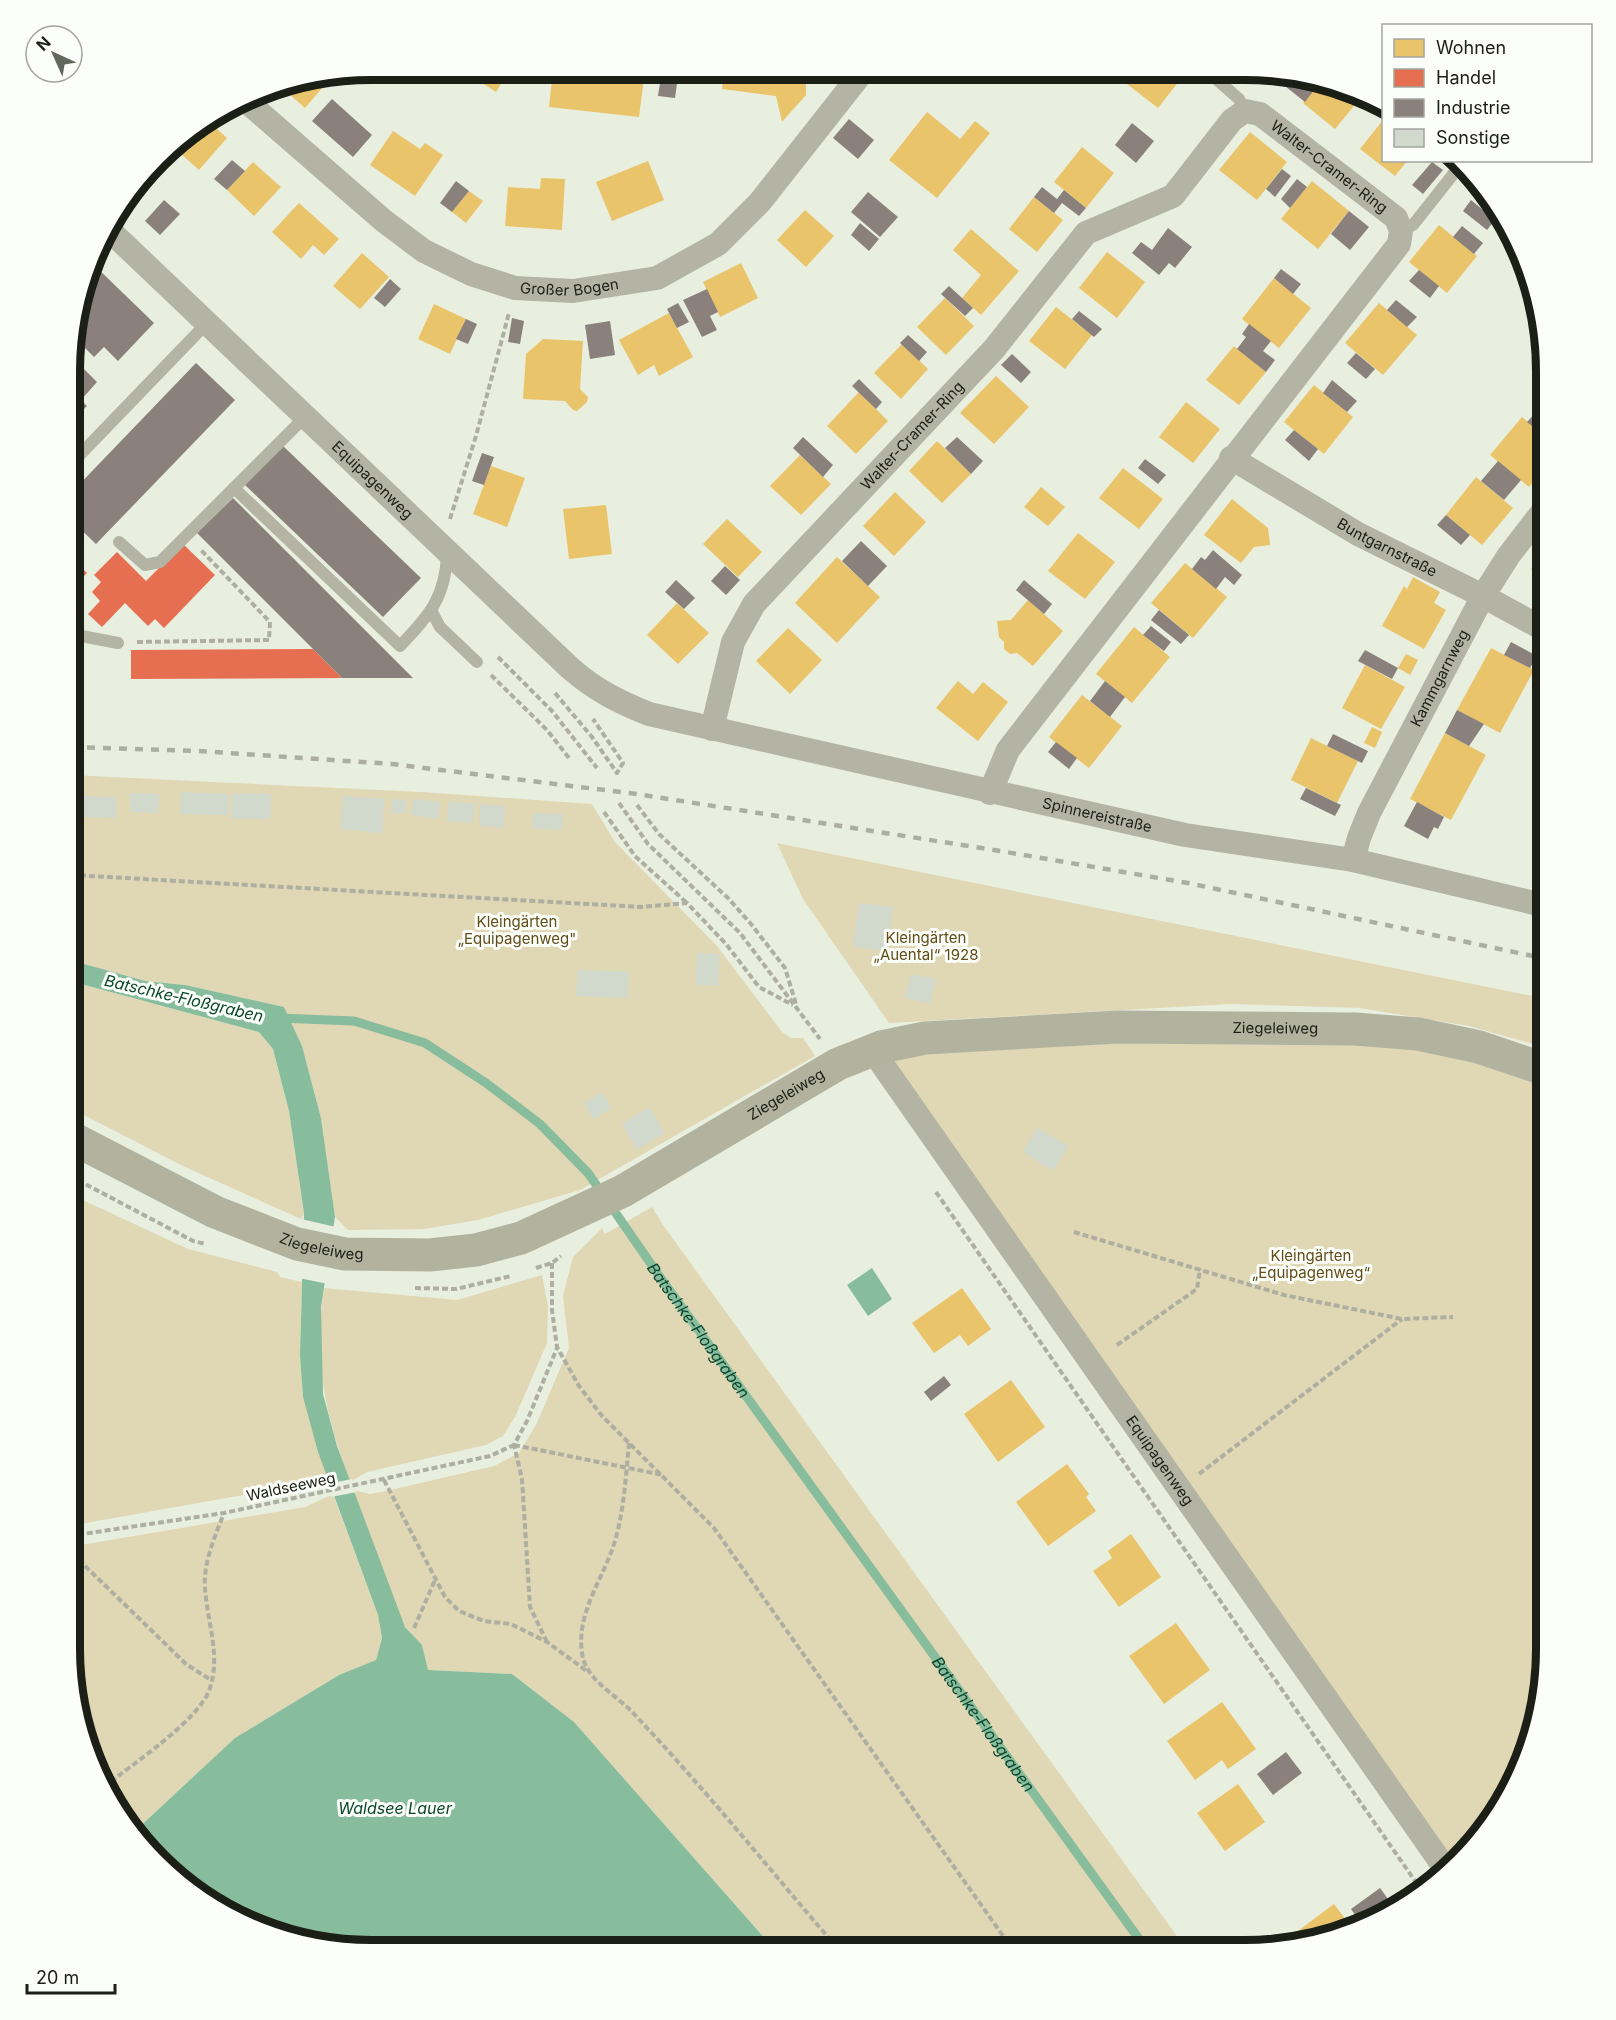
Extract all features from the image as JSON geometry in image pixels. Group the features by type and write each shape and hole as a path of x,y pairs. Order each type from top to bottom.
{"main road":[{"name":"Ziegeleiweg","path":"80,1142 215,1212 297,1244 345,1254 408,1256 476,1250 522,1238 623,1191 838,1064 881,1047 925,1038 1118,1027 1291,1026 1418,1034 1479,1047 1536,1066"}],"street":[{"name":"Großer Bogen","path":"251,106 384,221 424,251 471,274 515,288 573,291 657,278 718,244 760,202 856,80"},
{"name":"Walter-Cramer-Ring","path":"712,729 733,642 754,604 994,349 1086,233 1173,196 1232,120 1245,111 1260,114 1395,218 1401,231"},
{"path":"990,793 1008,750 1231,458 1399,244 1401,231"},
{"name":"Equipagenweg","path":"114,235 305,417 447,539 592,687 618,702 649,714"},
{"name":"Buntgarnstraße","path":"1231,458 1358,534 1536,625"},
{"name":"Kammgarnweg","path":"1353,860 1359,838 1370,813 1483,596 1509,555 1536,520"},
{"name":"Spinnereistraße","path":"649,714 990,793 1185,835 1353,860 1536,903"},
{"name":"Equipagenweg","path":"881,1047 882,1064 1442,1864"}],"lane":[{"path":"1217,80 1239,99 1245,111"},
{"path":"1401,231 1413,225 1456,170"},
{"path":"80,455 207,323"},
{"path":"119,543 145,565 160,562 305,417"},
{"path":"234,488 400,646 427,618 446,579 447,539"},
{"path":"431,610 440,627 477,662"},
{"path":"80,636 118,643"}],"path":[{"path":"447,539 515,288"},
{"path":"118,643 269,640 270,622 186,535"},
{"path":"489,649 552,711 597,768"},
{"path":"477,662 547,730 569,758"},
{"path":"547,685 573,713 617,773 623,763 602,732"},
{"path":"619,803 648,843 740,933 827,1048"},
{"path":"637,806 659,834 729,899 751,924 785,968 797,1007"},
{"path":"604,812 636,856 687,903 726,944 759,987 797,1007"},
{"path":"80,876 641,908 687,903"},
{"path":"933,1188 1417,1884"},
{"path":"1074,1232 1284,1295 1402,1319 1453,1317"},
{"path":"552,1263 552,1310 557,1347 579,1386 602,1416 664,1475 721,1537 1006,1940"},
{"path":"1117,1345 1197,1289 1200,1269"},
{"path":"1179,1488 1402,1319"},
{"path":"547,1642 530,1607 522,1479 514,1445 527,1420 557,1347"},
{"path":"588,1672 582,1654 584,1622 593,1592 615,1542 627,1470 629,1442"},
{"path":"514,1445 627,1470 664,1475"},
{"name":"Waldseeweg","path":"80,1534 224,1513 490,1456 514,1445"},
{"path":"384,1480 445,1597 459,1611 484,1621 511,1624 547,1642 588,1672 633,1712 830,1940"},
{"path":"112,1781 192,1716 210,1689 216,1659 205,1586 211,1548 224,1513"},
{"path":"80,1562 186,1664 211,1680"},
{"path":"414,1628 435,1580"}],"green space":[{"name":"Kleingärten „Equipagenweg\"","path":"80,775 421,792 592,804 615,842 717,946 782,1032 791,1038 803,1038 815,1056 580,1190 478,1220 424,1229 348,1230 335,1217 321,1118 302,1046 284,1007 185,985 145,981 80,963"},
{"name":"Kleingärten „Auental“ 1928","path":"777,843 1536,997 1536,1045 1469,1026 1360,1008 1230,1004 889,1023 803,899"},
{"path":"80,984 259,1032 273,1049 289,1111 304,1213 301,1219 185,1167 80,1113"},
{"name":"Kleingärten „Equipagenweg“","path":"1291,1026 1536,1068 1536,1668 1534,1687 1527,1725 1506,1778 1476,1826 1442,1864 882,1064 898,1043"},
{"path":"80,1199 188,1249 277,1272 280,1277 302,1282 300,1355 303,1397 330,1486 300,1485 80,1524"},
{"path":"652,1207 1180,1940 766,1940 574,1722 512,1674 428,1670 422,1645 405,1627 397,1609 353,1490 370,1494 386,1491 494,1466 519,1453 536,1425 569,1348 563,1296 573,1257 602,1228 605,1234"},
{"path":"542,1275 548,1307 547,1343 516,1415 503,1436 486,1445 367,1472 350,1482 334,1433 324,1386 320,1339 324,1288 457,1300"},
{"path":"333,1494 378,1615 382,1638 376,1660 339,1675 235,1738 140,1826 110,1778 89,1725 80,1668 80,1545 305,1507"}],"water":[{"name":"Waldsee Lauer","path":"80,963 145,981 185,985 284,1007 302,1046 321,1118 335,1217 321,1307 323,1394 337,1446 405,1627 422,1645 428,1670 512,1674 574,1722 766,1940 352,1940 314,1935 259,1918 209,1891 165,1855 140,1826 235,1738 339,1675 376,1660 382,1638 378,1615 318,1452 303,1397 300,1355 304,1213 289,1111 273,1049 259,1032 80,984"},
{"path":"872,1268 892,1299 868,1316 847,1285"}],"pier":[{"path":"301,1219 336,1227 328,1284 299,1278"},
{"path":"352,1479 357,1492 331,1497 327,1484"}],"building: Wohnen":[{"path":"477,80 503,80 496,92"},
{"path":"552,80 644,80 639,117 549,107"},
{"path":"723,80 806,80 806,95 782,122 776,96 722,89"},
{"path":"1122,80 1180,80 1158,108"},
{"path":"326,83 305,108 287,92"},
{"path":"1315,88 1357,102 1335,129 1303,103"},
{"path":"927,112 960,139 975,121 990,133 937,198 889,160"},
{"path":"1382,121 1382,162 1406,162 1395,176 1360,149"},
{"path":"214,126 227,138 199,170 179,152"},
{"path":"393,131 420,149 425,143 443,155 415,196 370,165"},
{"path":"1250,132 1287,162 1257,200 1219,170"},
{"path":"1082,147 1114,173 1086,208 1054,182"},
{"path":"648,161 664,200 612,221 596,182"},
{"path":"253,162 281,187 254,216 227,190"},
{"path":"541,178 565,179 562,230 505,226 508,187 540,189"},
{"path":"1312,181 1349,211 1318,249 1281,219"},
{"path":"469,191 483,201 466,223 452,212"},
{"path":"1034,197 1063,220 1037,252 1009,229"},
{"path":"299,203 339,239 324,255 313,245 301,259 272,232"},
{"path":"805,210 834,236 806,267 777,240"},
{"path":"1439,225 1477,256 1447,293 1409,262"},
{"path":"971,229 1019,271 981,315 962,298 981,275 953,250"},
{"path":"1107,252 1145,282 1117,318 1079,288"},
{"path":"362,253 389,277 360,309 333,286"},
{"path":"741,263 758,298 720,317 703,282"},
{"path":"1274,278 1311,308 1279,348 1242,319"},
{"path":"945,298 974,326 946,355 917,327"},
{"path":"1379,303 1417,335 1383,375 1345,343"},
{"path":"434,304 466,319 450,354 418,339"},
{"path":"1056,307 1092,335 1065,369 1029,341"},
{"path":"669,313 693,357 659,376 654,365 638,375 619,340"},
{"path":"543,339 583,341 580,389 588,397 587,402 577,411 565,401 523,399 526,354"},
{"path":"902,344 928,369 901,399 874,373"},
{"path":"1234,346 1266,372 1239,405 1206,380"},
{"path":"996,376 1029,407 994,444 960,413"},
{"path":"1314,385 1353,417 1324,454 1284,422"},
{"path":"859,392 888,421 856,454 827,426"},
{"path":"1186,402 1220,429 1193,463 1159,437"},
{"path":"1522,417 1536,429 1536,478 1529,487 1490,455"},
{"path":"937,441 971,474 942,503 909,471"},
{"path":"800,455 831,484 801,515 770,486"},
{"path":"491,466 525,478 507,527 473,514"},
{"path":"1123,468 1163,499 1139,529 1099,498"},
{"path":"1476,477 1513,508 1482,545 1446,515"},
{"path":"1041,487 1065,507 1048,526 1024,507"},
{"path":"895,492 926,522 894,556 863,526"},
{"path":"1232,499 1268,528 1270,545 1254,547 1241,563 1204,535"},
{"path":"606,505 612,554 569,559 563,509"},
{"path":"727,519 762,552 738,577 703,544"},
{"path":"1078,533 1115,562 1085,599 1048,571"},
{"path":"837,557 880,597 837,643 795,603"},
{"path":"1185,563 1227,597 1193,638 1151,603"},
{"path":"1536,563 1536,573 1531,569"},
{"path":"1413,577 1440,592 1434,603 1446,610 1424,649 1382,626 1404,586 1407,589"},
{"path":"1028,600 1063,631 1033,666 1017,653 1010,654 1004,649 1004,642 999,637 997,621 1011,620"},
{"path":"677,603 709,633 678,664 647,635"},
{"path":"1134,627 1170,657 1132,703 1096,674"},
{"path":"788,628 822,660 790,694 756,661"},
{"path":"1491,648 1534,670 1500,733 1457,710"},
{"path":"1406,654 1418,660 1410,675 1398,668"},
{"path":"1365,665 1405,687 1381,729 1342,708"},
{"path":"958,681 973,694 983,682 1008,702 978,741 936,708"},
{"path":"1082,695 1122,726 1089,768 1049,737"},
{"path":"1372,727 1382,732 1375,748 1364,743"},
{"path":"1445,733 1486,755 1451,820 1410,799"},
{"path":"1311,738 1358,761 1337,803 1291,780"},
{"path":"962,1288 991,1329 968,1346 960,1335 934,1353 912,1323"},
{"path":"1011,1380 1045,1427 998,1462 964,1414"},
{"path":"1067,1464 1089,1494 1086,1497 1096,1511 1048,1546 1016,1502"},
{"path":"1131,1534 1161,1577 1119,1607 1093,1571 1112,1558 1108,1551"},
{"path":"1176,1623 1210,1670 1164,1704 1129,1656"},
{"path":"1222,1702 1256,1749 1228,1769 1222,1760 1195,1780 1167,1741"},
{"path":"1238,1784 1265,1822 1225,1851 1197,1813"},
{"path":"1334,1904 1347,1922 1321,1931 1291,1936"}],"building: Handel":[{"path":"183,544 215,575 164,628 155,619 148,626 125,603 102,627 88,614 100,601 92,592 101,582 94,575 117,552 146,581"},
{"path":"80,566 87,573 80,580"},
{"path":"313,649 342,678 131,679 131,650"}],"building: Industrie":[{"path":"660,80 678,80 675,98 658,96"},
{"path":"1279,82 1316,88 1305,102"},
{"path":"332,99 372,135 353,157 312,121"},
{"path":"849,119 874,140 858,159 833,138"},
{"path":"1132,123 1154,141 1136,163 1115,145"},
{"path":"232,160 245,171 227,190 214,179"},
{"path":"1432,162 1443,170 1423,194 1412,185"},
{"path":"1282,169 1291,176 1275,197 1266,189"},
{"path":"1297,179 1307,187 1290,208 1281,199"},
{"path":"456,181 469,191 452,212 440,203"},
{"path":"1042,187 1057,199 1064,190 1086,208 1079,216 1062,203 1054,213 1034,197"},
{"path":"868,192 898,217 880,237 851,212"},
{"path":"164,200 180,214 160,235 145,221"},
{"path":"1471,200 1494,221 1487,230 1463,211"},
{"path":"1349,211 1369,227 1350,250 1331,234"},
{"path":"860,223 879,239 869,251 851,235"},
{"path":"1462,226 1483,243 1474,254 1453,237"},
{"path":"1168,228 1192,247 1175,268 1169,263 1159,275 1132,253 1141,242 1152,250"},
{"path":"98,269 154,323 118,361 104,347 94,357 81,344 85,327 83,325 89,295"},
{"path":"1281,269 1301,284 1293,294 1274,278"},
{"path":"1419,270 1439,286 1430,298 1409,281"},
{"path":"390,279 401,289 385,307 374,298"},
{"path":"949,286 973,308 965,316 941,294"},
{"path":"707,289 718,312 710,316 717,330 702,337 683,300"},
{"path":"1396,300 1417,317 1407,327 1387,310"},
{"path":"678,303 689,322 677,328 667,309"},
{"path":"1079,311 1102,329 1094,337 1072,319"},
{"path":"512,318 524,321 520,344 508,342"},
{"path":"466,319 477,324 468,344 456,339"},
{"path":"610,321 615,355 590,359 585,325"},
{"path":"1249,324 1271,341 1263,351 1275,360 1266,372 1237,349 1246,337 1242,334"},
{"path":"908,335 927,352 919,361 900,343"},
{"path":"1356,353 1375,369 1366,379 1347,363"},
{"path":"1012,354 1031,372 1021,383 1001,365"},
{"path":"196,363 235,400 96,544 80,529 80,484"},
{"path":"80,367 97,382 81,400 87,406 80,413 80,371"},
{"path":"859,379 882,402 876,409 852,386"},
{"path":"1332,380 1357,401 1347,412 1323,393"},
{"path":"1536,412 1536,429 1527,422"},
{"path":"1294,430 1318,449 1309,461 1285,440"},
{"path":"803,437 833,465 823,477 793,448"},
{"path":"957,437 983,461 971,474 945,448"},
{"path":"282,445 421,578 383,617 244,484"},
{"path":"482,453 494,457 484,485 472,481"},
{"path":"1145,459 1166,475 1158,484 1138,468"},
{"path":"1498,461 1521,480 1504,500 1481,481"},
{"path":"233,498 413,678 342,678 197,533"},
{"path":"1446,515 1470,535 1461,545 1437,525"},
{"path":"861,541 887,566 868,586 842,561"},
{"path":"1213,550 1242,575 1234,585 1225,577 1216,589 1192,569 1201,557 1205,560"},
{"path":"725,566 740,580 726,595 711,581"},
{"path":"676,580 695,598 684,609 665,592"},
{"path":"1024,580 1052,604 1044,614 1016,590"},
{"path":"1159,610 1189,635 1181,644 1151,620"},
{"path":"1151,626 1171,642 1164,651 1143,635"},
{"path":"1511,642 1536,655 1536,658 1530,668 1504,655"},
{"path":"1365,650 1398,668 1392,679 1358,661"},
{"path":"1105,681 1125,697 1110,717 1090,701"},
{"path":"1457,710 1484,724 1469,746 1445,733"},
{"path":"1333,734 1368,751 1362,763 1327,746"},
{"path":"1056,742 1077,758 1069,769 1048,752"},
{"path":"1306,788 1341,805 1335,816 1300,799"},
{"path":"1417,802 1444,817 1438,829 1434,827 1428,839 1404,826"},
{"path":"944,1376 951,1385 931,1401 924,1392"},
{"path":"1286,1752 1302,1773 1273,1795 1257,1774"},
{"path":"1380,1888 1390,1902 1357,1918 1351,1909"}],"building: Sonstige":[{"path":"181,792 229,794 229,815 180,814"},
{"path":"130,793 159,794 158,813 130,812"},
{"path":"232,794 271,794 270,819 232,819"},
{"path":"81,796 116,797 116,818 81,817"},
{"path":"343,796 384,799 382,833 341,829"},
{"path":"392,799 406,800 405,813 391,813"},
{"path":"413,799 440,802 438,819 411,815"},
{"path":"449,801 475,804 473,823 447,821"},
{"path":"480,804 505,806 504,828 479,826"},
{"path":"533,813 563,814 562,830 532,828"},
{"path":"859,903 893,907 887,951 853,947"},
{"path":"697,953 719,954 718,986 696,985"},
{"path":"578,970 629,972 628,998 576,996"},
{"path":"911,974 936,979 930,1004 905,998"},
{"path":"602,1092 611,1108 593,1119 584,1103"},
{"path":"649,1107 665,1133 637,1150 622,1124"},
{"path":"1037,1128 1068,1146 1053,1171 1023,1152"}],"waterway":[{"name":"Batschke‐Floßgraben","path":"278,1018 354,1021 425,1043 486,1083 540,1124 588,1173 660,1277 1140,1940"}],"railway":[{"path":"80,747 199,751 392,764 637,794 1188,883 1536,957"}]}
